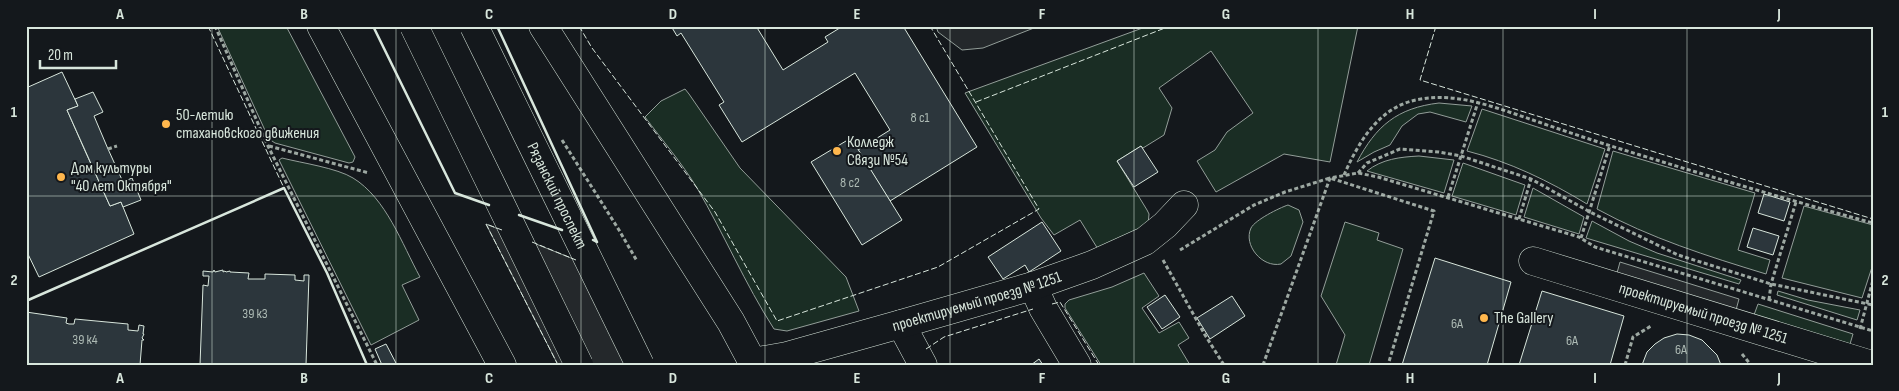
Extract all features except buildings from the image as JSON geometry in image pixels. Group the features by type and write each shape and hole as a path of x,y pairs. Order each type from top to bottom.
{"main road":[{"path":"321,26 502,365"},
{"path":"414,26 579,365"},
{"name":"Рязанский проспект","path":"474,26 640,365"},
{"path":"543,26 754,363"},
{"name":"проектируемый проезд № 1251","path":"754,363 787,356 1033,286 1092,265 1146,240 1165,225 1184,205"},
{"name":"проектируемый проезд № 1251","path":"1533,261 1813,356 1872,365"},
{"path":"1033,286 1043,308 1077,365"},
{"path":"901,324 923,365"}],"path":[{"path":"215,26 268,146 377,365"},
{"path":"1344,176 1354,152 1364,135 1382,118 1395,108 1419,99 1446,97 1478,102 1796,202 1873,223"},
{"path":"1448,197 1478,102"},
{"path":"561,140 637,261"},
{"path":"1581,238 1610,145"},
{"path":"108,150 117,146"},
{"path":"268,146 369,173"},
{"path":"1358,173 1367,163 1400,149 1461,156 1531,179 1590,212 1678,255 1770,284 1865,305 1873,305"},
{"path":"1172,255 1254,205 1285,192 1330,178 1358,173 1448,197 1581,238 1595,247 1873,331"},
{"path":"1263,365 1330,178"},
{"path":"1330,178 1434,211 1388,365"},
{"path":"1519,219 1531,179"},
{"path":"1769,300 1770,284 1796,202"},
{"path":"1154,263 1163,260 1224,365"},
{"path":"1860,327 1873,280"},
{"path":"1624,365 1633,337 1658,321"}],"green space":[{"path":"217,26 286,26 355,157 353,162 349,163 275,143 269,139"},
{"path":"1148,26 1358,26 1330,162 1284,154 1216,192 1197,161 1215,150 1227,132 1253,113 1211,51 1159,88 1172,108 1164,135 1143,148 1141,146 1117,161 1149,214 1148,225 1101,254 1080,220 1054,235 1041,218 965,93"},
{"path":"685,89 740,168 846,277 859,311 787,331 774,329 697,188 645,117 661,101"},
{"path":"1439,103 1472,106 1466,122 1430,112 1418,114 1402,126 1390,145 1357,162 1372,138 1389,121 1411,109"},
{"path":"1482,109 1605,149 1587,204 1529,173 1483,155 1467,151"},
{"path":"1613,151 1755,193 1738,250 1770,260 1766,274 1658,238 1597,209"},
{"path":"1419,156 1454,160 1444,193 1367,171 1392,159"},
{"path":"282,158 346,174 365,187 375,197 392,223 420,277 402,285 419,320 371,345 279,160"},
{"path":"1463,163 1525,185 1516,215 1452,196"},
{"path":"1533,188 1584,217 1579,234 1524,217"},
{"path":"1288,205 1299,210 1303,222 1291,256 1281,264 1267,262 1261,259 1252,248 1249,235 1251,228 1273,211"},
{"path":"1804,206 1873,225 1873,264 1862,298 1782,278"},
{"path":"1592,221 1629,241 1657,253 1741,280 1739,284 1586,238"},
{"path":"1345,222 1379,233 1377,240 1403,249 1369,365 1336,365 1345,335 1321,296"},
{"path":"1144,273 1159,296 1142,308 1159,333 1179,322 1189,338 1178,345 1190,365 1101,365 1065,308 1065,304 1069,300 1112,287"},
{"path":"1778,291 1808,300 1860,310 1857,320 1777,295"},
{"path":"1758,304 1853,334 1850,344 1754,315"}],"shaded area":[{"path":"936,26 1039,26 983,48 962,50 938,32"},
{"path":"486,224 576,260 631,365 558,365"},
{"path":"1620,262 1739,299 1736,310 1617,273"}],"fence":[{"path":"208,26 284,188"},
{"path":"579,26 592,48 715,212 777,321 938,267 1039,209 930,26"},
{"path":"976,102 1170,26"},
{"path":"1436,26 1420,80 1873,219"},
{"path":"502,230 486,224 558,365"},
{"path":"532,242 576,260"},
{"path":"1052,304 1060,302 1099,365"},
{"path":"926,349 944,337 1033,309"}],"wall":[{"path":"373,26 455,193 489,205"},
{"path":"497,26 597,242 593,240"},
{"path":"26,301 284,188 327,273 367,365"},
{"path":"519,215 562,230"}],"place":[{"name":"50-летию стахановского движения","path":"166,124"},
{"name":"Колледж Связи №54","path":"837,151"},
{"name":"Дом культуры \"40 лет Октября\"","path":"61,177"},
{"name":"The Gallery","path":"1484,318"}]}
